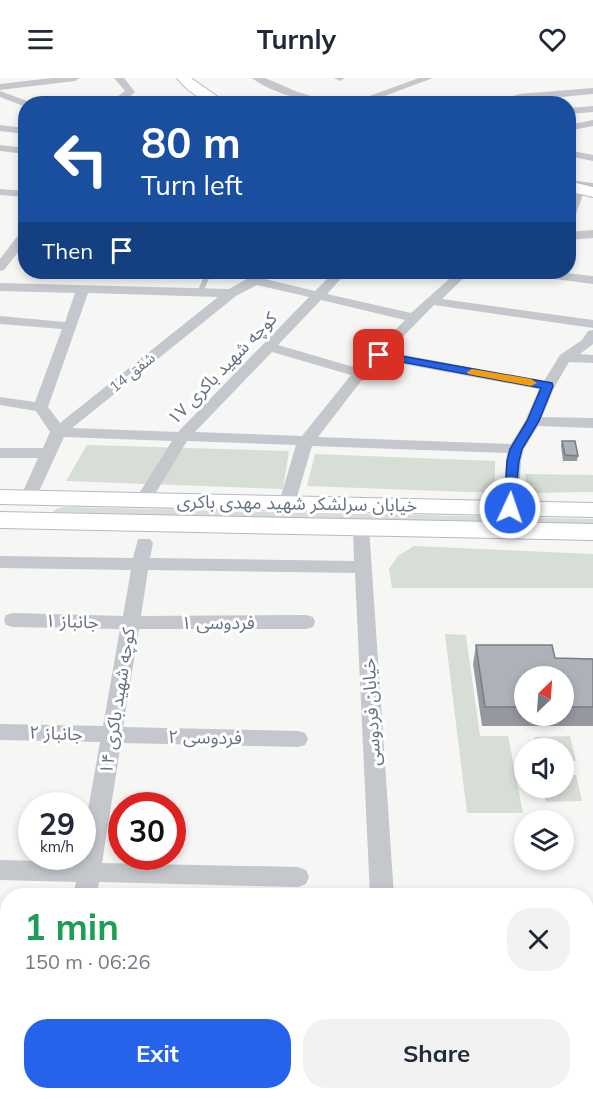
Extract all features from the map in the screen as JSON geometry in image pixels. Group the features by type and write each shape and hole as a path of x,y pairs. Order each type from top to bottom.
{"main road":[{"path":"184,78 190,85 208,96"},
{"name":"خیابان سرلشکر شهید مهدی باکری","path":"0,497 593,510"},
{"path":"0,513 28,498"},
{"name":"خیابان سرلشکر شهید مهدی باکری","path":"0,520 593,532"}],"street":[{"path":"0,87 75,78"},
{"path":"119,78 130,92 124,96"},
{"path":"257,78 303,96"},
{"path":"375,96 428,78"},
{"path":"529,96 593,91"},
{"path":"0,94 18,101"},
{"path":"576,110 593,109"},
{"path":"576,126 593,123"},
{"path":"0,128 18,130"},
{"path":"0,148 18,150"},
{"path":"0,192 18,193"},
{"path":"576,235 593,234"},
{"path":"0,267 18,242"},
{"path":"576,278 593,280"},
{"name":"شفق 14","path":"28,498 57,432 231,293 256,279"},
{"path":"270,279 320,295 414,318"},
{"name":"کوچه شهید باکری ۱۷","path":"143,500 181,438 335,279"},
{"path":"287,503 305,443 360,373 456,279"},
{"path":"0,287 231,293"},
{"path":"41,407 83,289"},
{"path":"431,301 593,324"},
{"path":"0,320 69,326"},
{"path":"510,508 516,449 565,358 587,343 593,334"},
{"path":"269,347 360,373"},
{"path":"379,355 548,386"},
{"path":"565,358 593,359"},
{"path":"0,401 41,407 57,432 305,443 516,449"},
{"path":"533,421 593,423"},
{"path":"0,453 47,453"},
{"name":"خیابان فردوسی","path":"361,528 382,888"},
{"name":"کوچه شهید باکری ۱۴","path":"86,888 144,543"},
{"path":"0,562 363,567"},
{"name":"جانباز ۱","path":"14,620 130,623"},
{"name":"فردوسی ۱","path":"130,623 306,622"},
{"name":"جانباز ۲","path":"0,732 112,735"},
{"name":"فردوسی ۲","path":"112,735 298,739"},
{"path":"0,870 298,877"}],"lane":[{"path":"200,292 206,279"}],"shaded area":[{"path":"87,445 289,451 283,489 66,481"},
{"path":"315,454 495,461 495,493 307,486"},
{"path":"525,474 593,475 593,492 527,493"},
{"path":"64,507 593,519 593,526 53,512"},
{"path":"414,546 593,554 593,588 392,588 389,569 398,556"},
{"path":"445,634 466,635 480,736 508,736 514,767 514,798 520,798 522,810 514,810 514,813 467,813"},
{"path":"570,736 570,738 534,738"},
{"path":"574,775 576,775 582,801 546,802 545,798 574,798"}],"building":[{"path":"562,441 575,441 578,456 565,455"},
{"path":"476,645 552,645 555,658 593,659 593,707 574,707 574,666 514,666 514,707 485,707"}],"waterway":[{"path":"577,183 593,185"}],"slow traffic":[{"path":"472,372 531,383"}],"route":[{"path":"379,355 548,386 533,421 516,449 510,508"}]}
